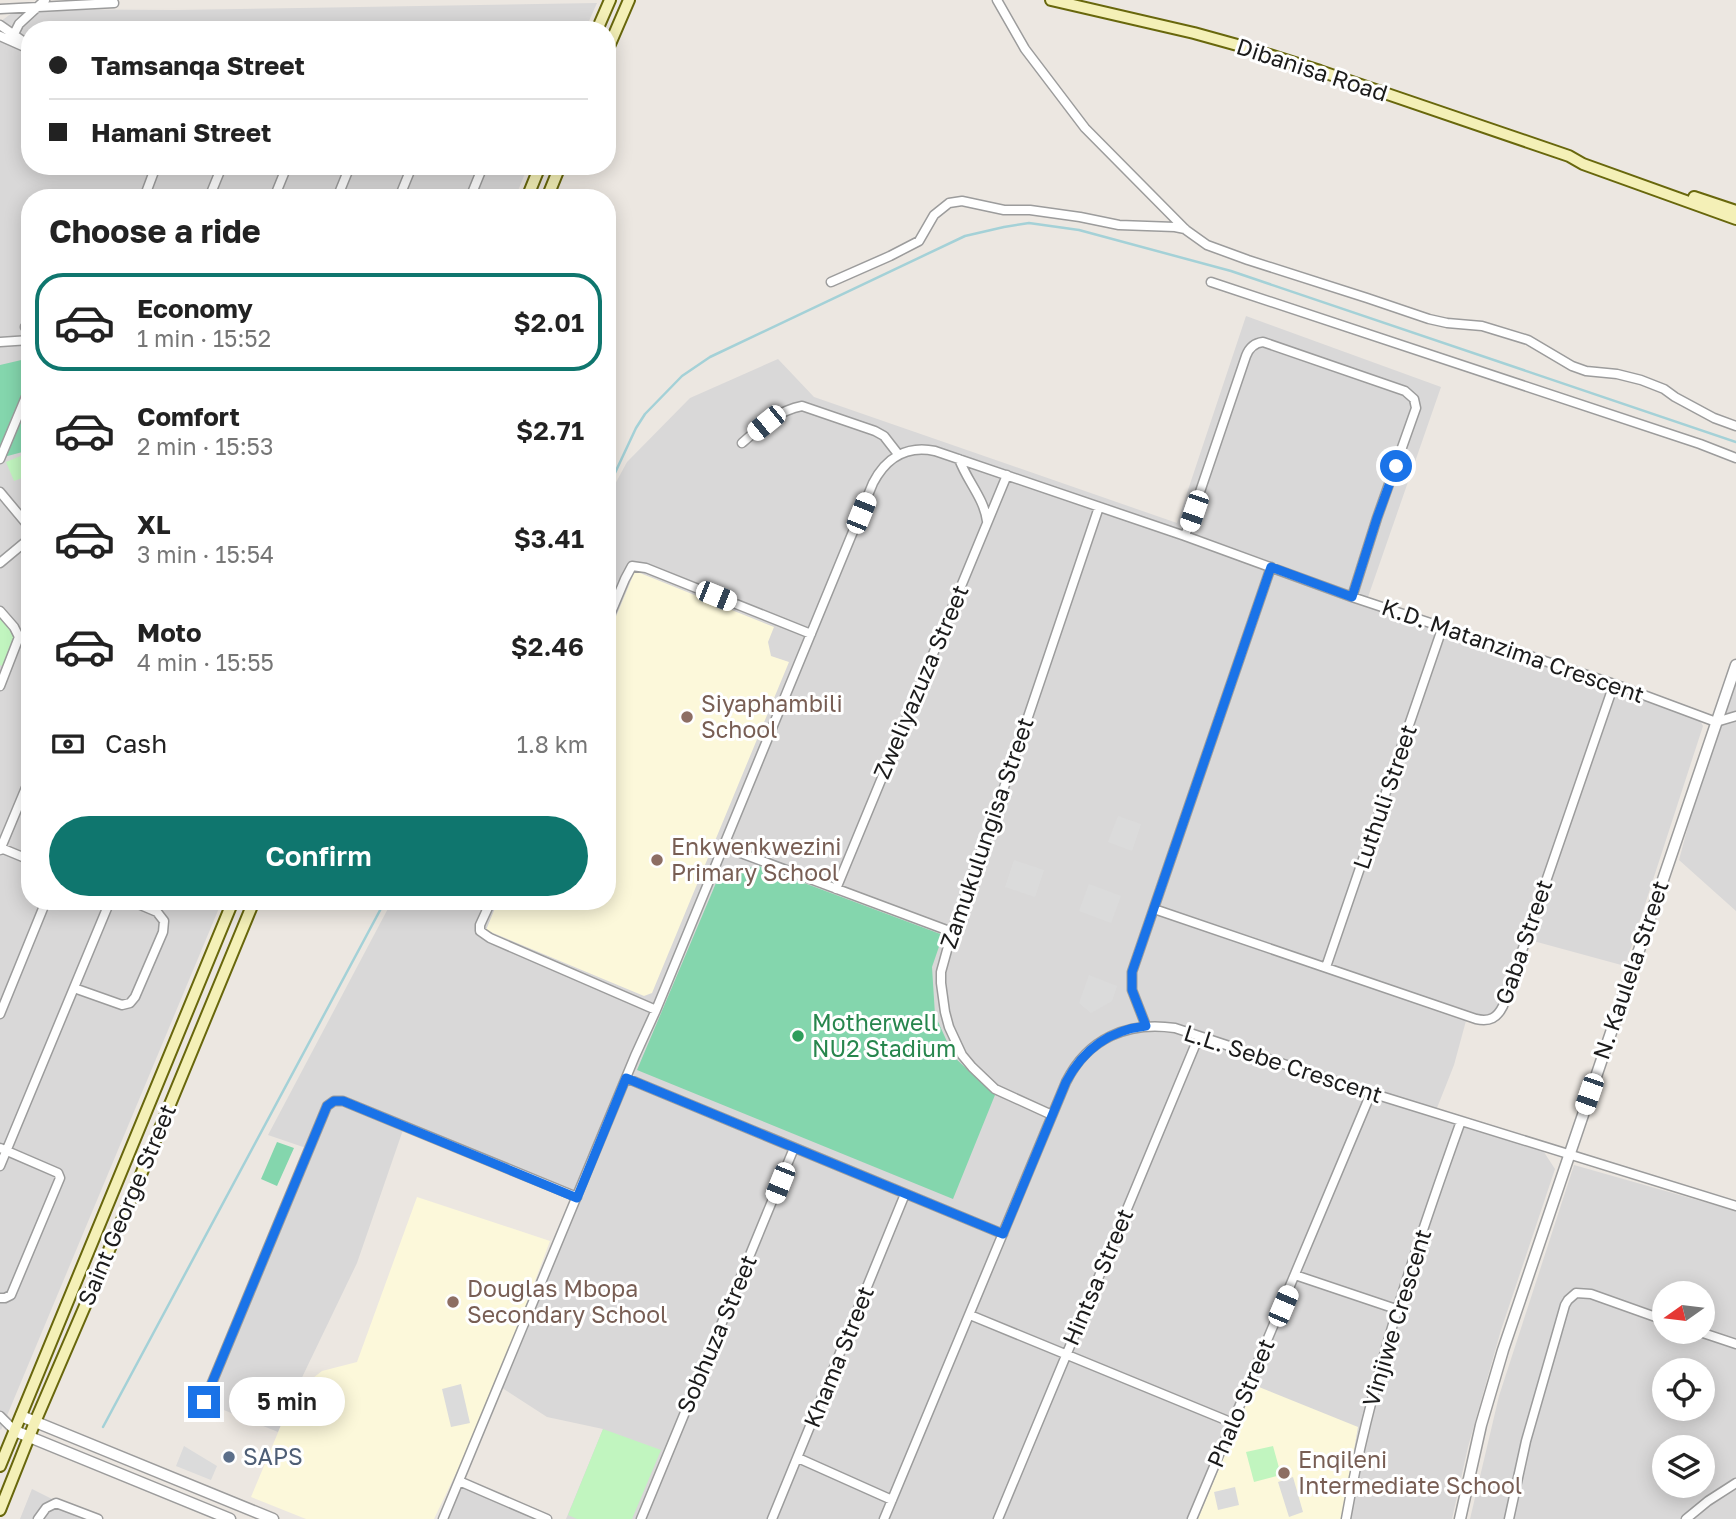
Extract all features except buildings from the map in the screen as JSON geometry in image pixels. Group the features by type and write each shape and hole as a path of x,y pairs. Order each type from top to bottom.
{"main road":[{"path":"600,0 603,14"},
{"path":"600,21 610,0"},
{"path":"616,30 629,0"},
{"name":"Dibanisa Road","path":"1051,0 1241,46 1736,211"},
{"name":"Dibanisa Road","path":"1569,156 1583,164 1736,219"},
{"name":"Saint George Street","path":"0,1466 229,910"},
{"name":"Saint George Street","path":"0,1510 250,910"}],"street":[{"path":"22,21 45,0"},
{"path":"997,0 1033,61 1085,128 1186,230 1207,245 1429,319 1482,326 1528,340 1572,366 1586,371 1641,380 1664,389 1714,418 1736,426"},
{"path":"0,9 114,3"},
{"path":"0,49 21,22"},
{"path":"0,25 21,42"},
{"path":"0,36 12,37"},
{"path":"831,282 919,241 934,215 949,203 962,201 1004,210 1030,210 1119,225 1175,227 1186,230"},
{"path":"1211,282 1736,458"},
{"path":"0,342 21,341"},
{"path":"1185,536 1248,350 1255,344 1263,342 1405,391 1414,398 1416,408 1352,597"},
{"path":"443,1519 878,473 898,454 884,436 875,430 802,406 774,418 741,443"},
{"path":"0,459 21,409"},
{"name":"K.D. Matanzima Crescent","path":"898,454 926,449 959,459 1185,536 1352,597 1614,684 1716,722"},
{"path":"959,459 983,503 987,524"},
{"name":"Zweliyazuza Street","path":"836,889 1007,475"},
{"path":"0,492 21,518"},
{"name":"Zamukulungisa Street","path":"1052,1115 995,1089 962,1055 949,1027 940,983 943,960 952,932 1100,507"},
{"path":"0,563 21,546"},
{"path":"616,600 632,566 646,568 811,634"},
{"path":"1146,1026 1132,990 1134,965 1271,567"},
{"path":"0,611 19,637 0,686"},
{"name":"Luthuli Street","path":"1326,967 1443,626"},
{"name":"N. Kaulela Street","path":"1460,1519 1481,1425 1503,1350 1736,665"},
{"name":"Gaba Street","path":"1154,909 1476,1020 1488,1021 1497,1016 1503,1006 1614,684"},
{"path":"1716,722 1736,716"},
{"path":"21,799 0,849 21,857"},
{"path":"722,846 952,932"},
{"path":"0,1014 42,910"},
{"path":"0,1166 3,1149 106,910"},
{"path":"74,988 122,1005 130,1003 163,932 164,921 152,910"},
{"path":"487,910 480,931 490,938 656,1010"},
{"name":"L.L. Sebe Crescent","path":"884,1519 1071,1072 1096,1044 1135,1027 1175,1028 1371,1093 1736,1206"},
{"name":"Hintsa Street","path":"998,1519 1199,1036"},
{"path":"626,1078 1003,1234"},
{"name":"Phalo Street","path":"1192,1519 1371,1093"},
{"path":"204,1402 327,1106 334,1101 343,1101 577,1198"},
{"name":"Vinjiwe Crescent","path":"1346,1519 1372,1399 1396,1309 1461,1121"},
{"name":"Sobhuza Street","path":"641,1519 794,1148"},
{"path":"0,1298 11,1295 60,1178 58,1173 3,1149"},
{"name":"Khama Street","path":"772,1519 905,1194"},
{"path":"1296,1275 1396,1309"},
{"path":"1509,1519 1526,1441 1568,1300 1576,1293 1591,1294 1652,1316"},
{"path":"970,1315 1233,1423"},
{"path":"1715,1337 1736,1344"},
{"path":"0,1416 21,1416 273,1519"},
{"path":"0,1416 15,1431 230,1519"},
{"path":"798,1458 892,1500"},
{"path":"459,1481 547,1519"},
{"path":"1686,1519 1736,1483"},
{"path":"38,1519 46,1508 56,1503 98,1519"}],"shaded area":[{"path":"597,3 589,21 21,21 21,175 524,175 519,189 21,189 21,910 218,910 1,1430 0,22 17,9 175,10"},
{"path":"1246,316 1441,387 1368,597 1697,715 1703,726 1625,966 1526,939 1497,1016 1467,1017 1454,1065 1435,1113 1540,1146 1555,1169 1501,1330 1468,1447 1452,1519 566,1519 603,1429 547,1417 499,1386 577,1198 404,1127 357,1263 278,1432 204,1402 309,1149 268,1135 387,910 616,910 616,482 627,462 690,398 778,359 814,397 1177,523"},
{"path":"635,571 774,627 768,642 771,656 789,662 652,993 644,996 486,930 494,910 616,910 616,616"},
{"path":"1736,665 1736,911 1679,860 1716,722"},
{"path":"1118,816 1141,824 1132,851 1108,842"},
{"path":"1014,860 1044,870 1035,897 1005,887"},
{"path":"1089,884 1121,896 1111,923 1079,911"},
{"path":"1089,975 1117,986 1112,1001 1091,1013 1079,1003"},
{"path":"1574,1165 1736,1211 1736,1519 1470,1519 1499,1396"},
{"name":"Douglas Mbopa Secondary School","path":"417,1197 550,1241 488,1406 434,1519 306,1519 251,1497 295,1392 322,1371 357,1362"},
{"path":"461,1384 470,1423 451,1427 442,1389"},
{"name":"Enqileni Intermediate School","path":"1254,1385 1358,1427 1342,1519 1198,1519"},
{"path":"184,1446 217,1466 211,1480 176,1466"},
{"path":"1293,1477 1303,1512 1289,1517 1278,1482"},
{"path":"459,1481 547,1519 443,1519"},
{"path":"1235,1487 1239,1505 1218,1510 1214,1492"},
{"path":"32,1489 62,1504 98,1519 20,1519"}],"green space":[{"path":"21,360 21,452 0,458 0,365"},
{"path":"21,456 21,478 14,481 6,462"},
{"path":"0,616 16,636 4,667 0,665"},
{"name":"Motherwell NU2 Stadium","path":"756,865 943,935 932,967 935,1015 954,1057 995,1095 953,1199 637,1070 716,883"},
{"path":"277,1142 294,1148 277,1186 261,1179"},
{"path":"603,1429 661,1450 632,1519 577,1519 568,1515"},
{"path":"1273,1446 1281,1475 1254,1482 1246,1452"}],"waterway":[{"path":"616,471 645,414 682,376 710,357 965,236 1029,223 1079,230 1231,271 1736,442"},
{"path":"103,1427 380,910"}],"place":[{"name":"Siyaphambili School","path":"687,717"},
{"name":"Enkwenkwezini Primary School","path":"657,860"},
{"name":"Motherwell NU2 Stadium","path":"798,1036"},
{"name":"Douglas Mbopa Secondary School","path":"453,1302"},
{"name":"SAPS","path":"229,1457"},
{"name":"Enqileni Intermediate School","path":"1284,1473"}],"route":[{"path":"204,1402 327,1106 334,1101 343,1101 577,1198 626,1078 1003,1234 1066,1082 1077,1063 1104,1039 1135,1027 1146,1026 1132,990 1132,972 1271,567 1352,597 1396,466"}]}
